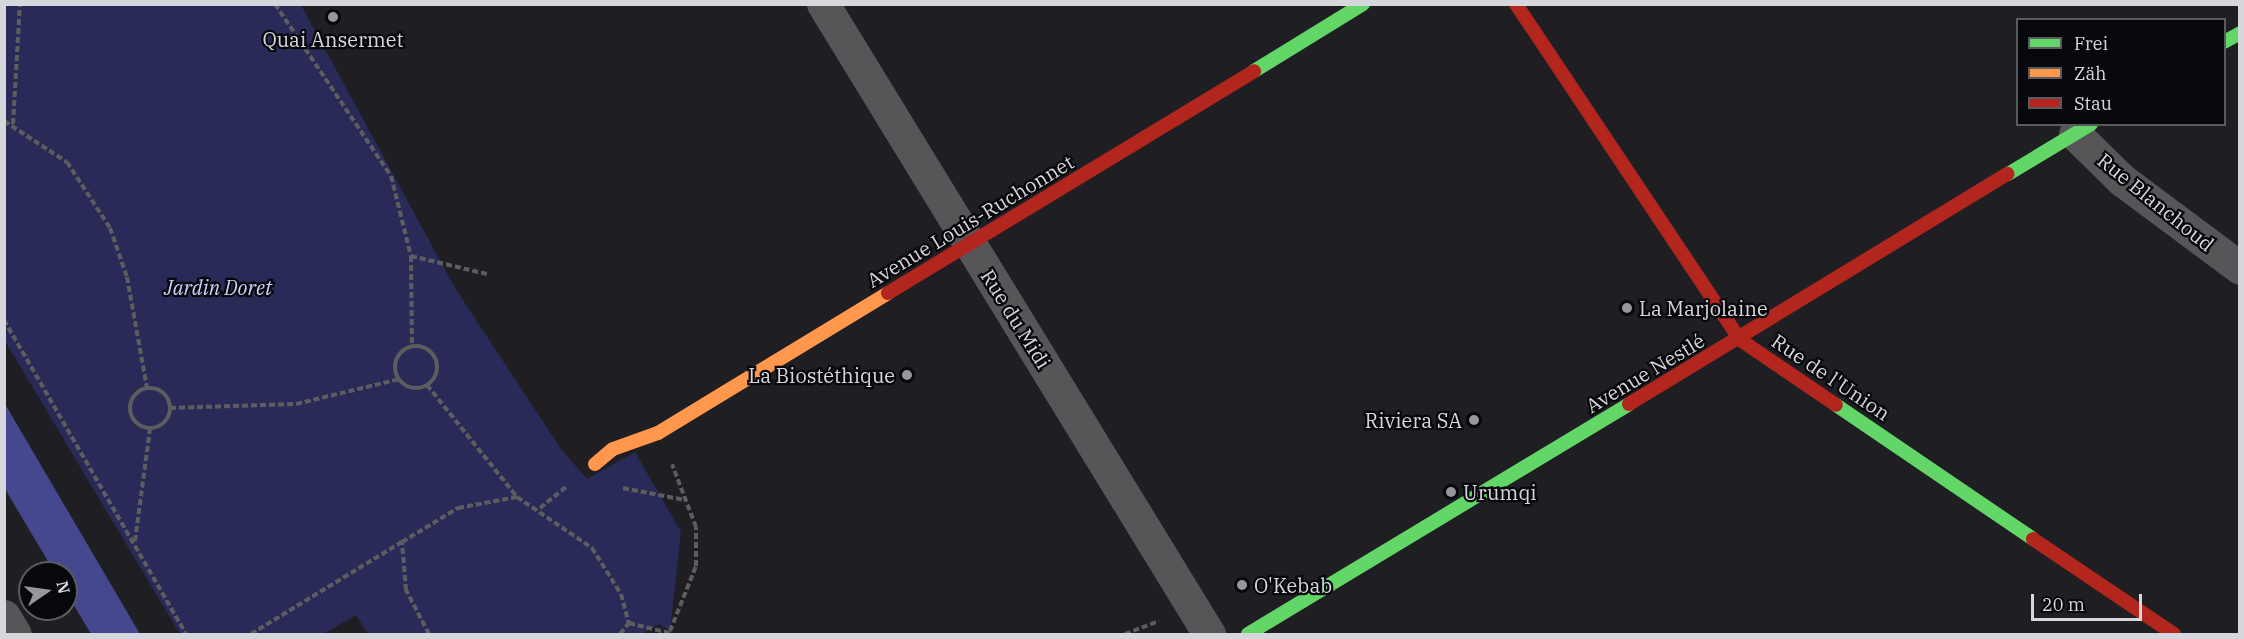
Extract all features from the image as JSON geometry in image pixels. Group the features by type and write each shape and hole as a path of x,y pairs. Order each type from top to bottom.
{"street":[{"name":"Rue du Midi","path":"823,4 1209,634"},
{"name":"Avenue Louis-Ruchonnet","path":"595,464 613,449 658,433 1363,4"},
{"name":"Rue de l'Union","path":"1516,4 1739,339 2174,634"},
{"path":"2226,41 2240,33"},
{"name":"Avenue Nestlé","path":"1248,634 2083,129"},
{"name":"Rue Blanchoud","path":"2083,129 2122,180 2240,268"},
{"path":"4,616 15,634"}],"path":[{"path":"13,124 20,4"},
{"path":"164,4 208,4"},
{"path":"276,4 391,176 411,256 412,347"},
{"path":"4,121 13,124 67,162 110,228 127,277 147,388"},
{"path":"411,256 488,274"},
{"path":"4,320 135,542 186,634"},
{"path":"399,379 397,359 412,347 428,350 436,363 427,385"},
{"path":"170,408 296,404 399,379 412,387 427,385"},
{"path":"427,385 517,497 592,548 621,594 629,623"},
{"path":"147,388 163,393 170,408 164,423 150,428 134,422 130,405 147,388"},
{"path":"135,542 150,428"},
{"path":"629,623 671,633 696,566 696,527 658,433"},
{"path":"619,487 686,500"},
{"path":"251,634 458,508 517,497"},
{"path":"402,542 406,590 429,634"},
{"path":"1125,634 1144,623 1164,620"},
{"path":"620,634 629,623"}],"green space":[{"name":"Jardin Doret","path":"4,5 301,5 455,288 561,449 587,479 635,452 681,532 670,631 659,624 642,634 368,634 356,615 323,634 180,634 5,341"}],"shaded area":[{"path":"5,404 140,634 91,634 78,612 78,561 48,561 5,489"}],"traffic: fast":[{"path":"1254,71 1363,4"},
{"path":"2226,41 2240,33"},
{"path":"2008,174 2088,126"},
{"path":"1248,634 1629,404"},
{"path":"1836,405 2033,539"}],"traffic: slow":[{"path":"595,464 613,449 658,433 888,293"}],"traffic: jam":[{"path":"1516,4 1739,339 1836,405"},
{"path":"888,293 1254,71"},
{"path":"1629,404 2008,174"},
{"path":"2033,539 2174,634"}],"place":[{"name":"Quai Ansermet","path":"333,17"},
{"name":"La Marjolaine","path":"1627,308"},
{"name":"La Biostéthique","path":"907,375"},
{"name":"Riviera SA","path":"1474,420"},
{"name":"Urumqi","path":"1451,492"},
{"name":"O'Kebab","path":"1242,585"}]}
